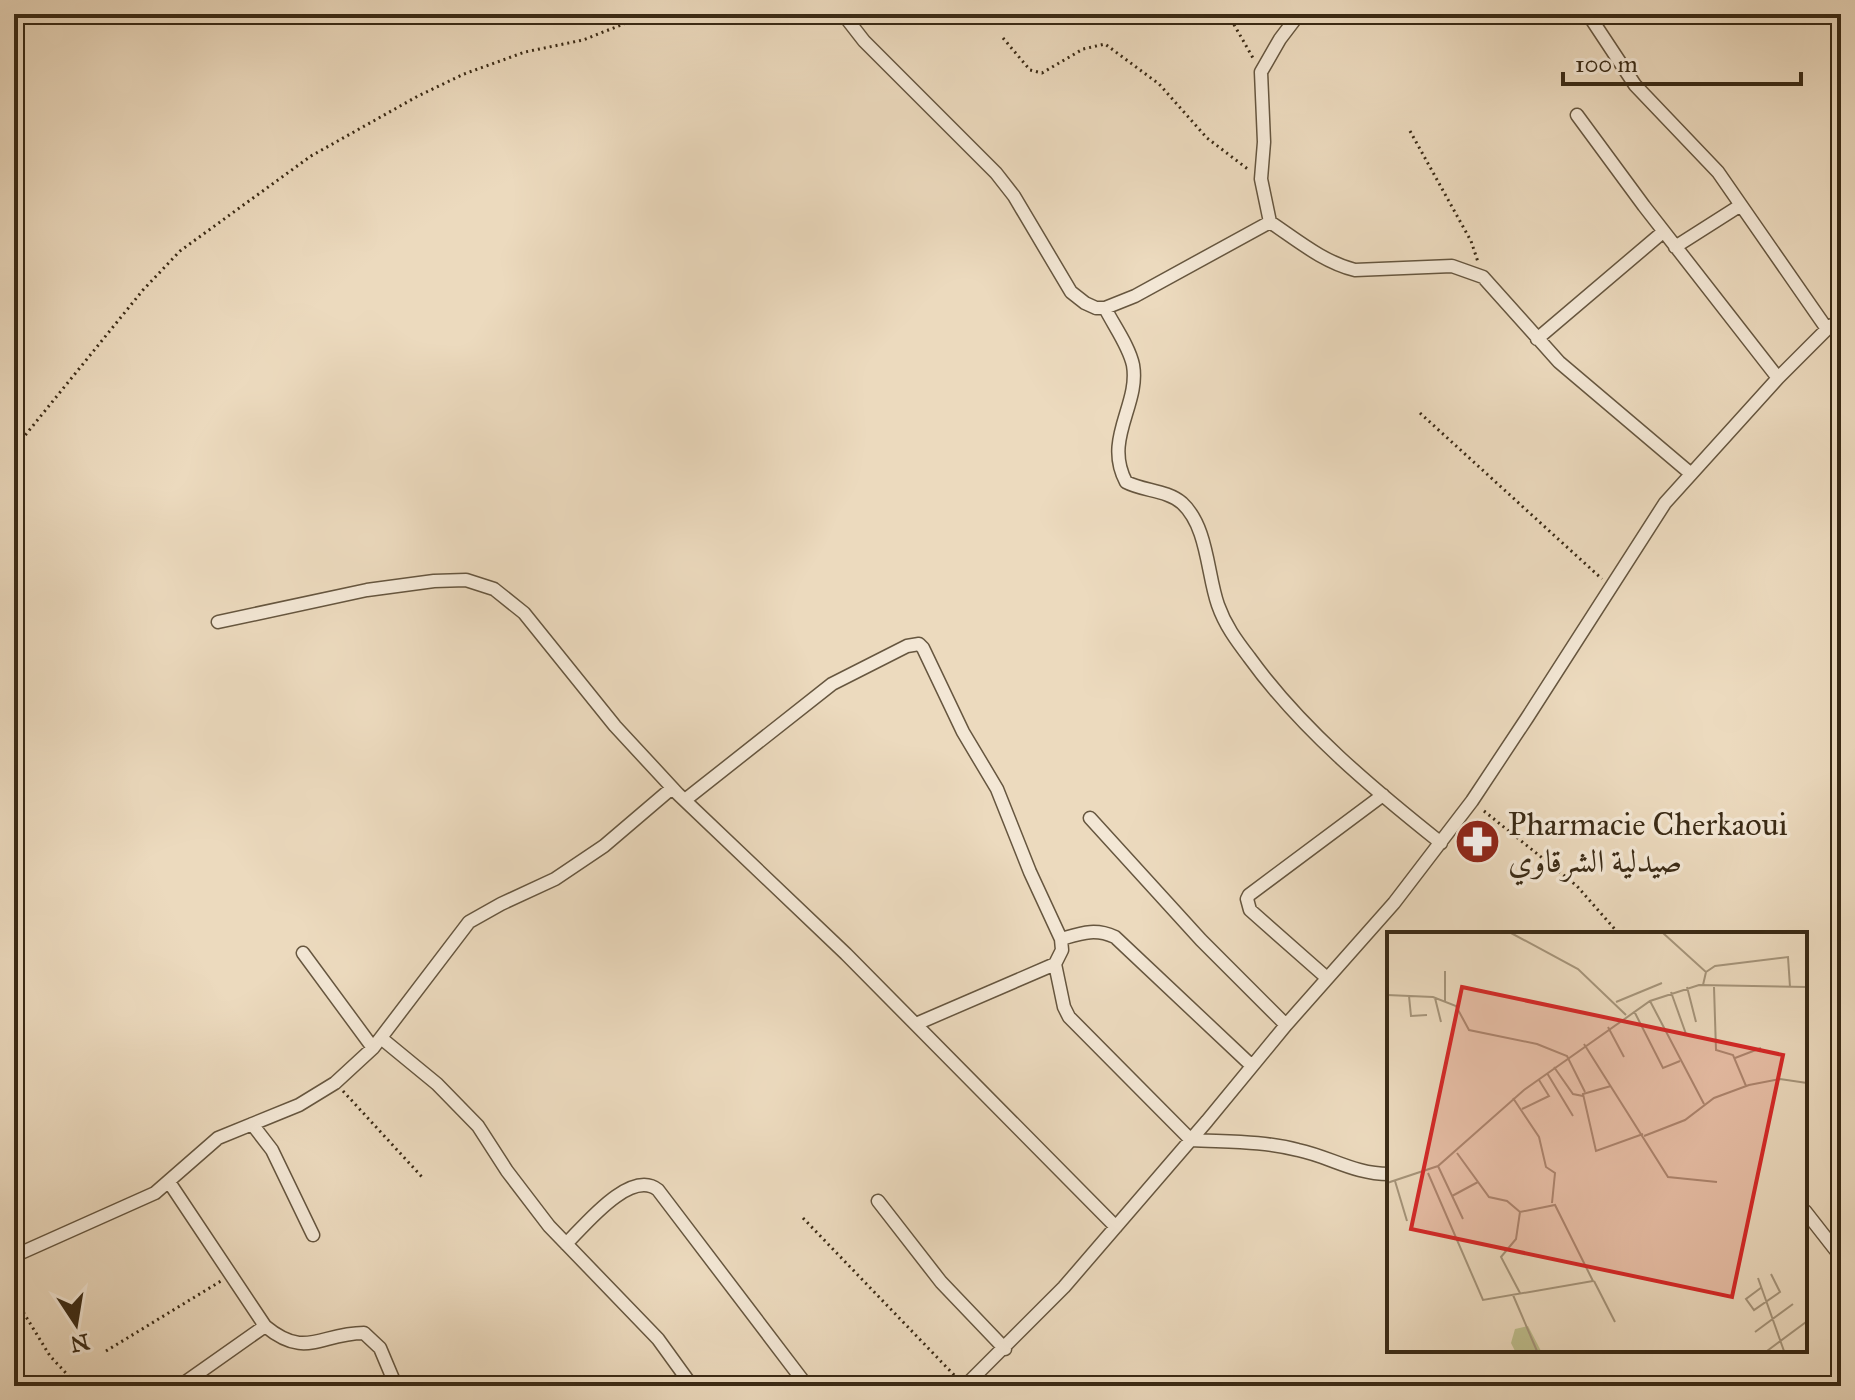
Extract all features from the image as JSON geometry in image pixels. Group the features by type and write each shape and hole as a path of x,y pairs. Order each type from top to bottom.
{"street":[{"path":"843,14 864,41 996,173 1014,196 1071,292 1085,303 1105,308 1135,296 1270,222"},
{"path":"1299,14 1261,72 1264,142 1261,179 1270,222 1339,266 1355,270 1452,266 1483,277 1559,362 1690,473"},
{"path":"1588,14 1635,85 1705,157 1827,329"},
{"path":"1577,115 1663,232 1778,378"},
{"path":"1675,247 1741,205"},
{"path":"1537,339 1663,232"},
{"path":"1105,308 1133,364 1133,381 1117,459 1126,482 1181,502 1192,515 1227,628 1302,721 1441,843"},
{"path":"965,1386 1064,1287 1394,903 1472,801 1665,503 1778,378 1841,319"},
{"path":"218,622 367,590 455,579 479,583 510,599 615,726 672,788 916,1024 1116,1227"},
{"path":"685,800 832,684 907,646 919,644 963,732 997,789 1061,939 1062,950 1055,964 1069,1017 1191,1140 1278,1145 1322,1157 1358,1172 1387,1174"},
{"path":"14,1256 155,1193 218,1138 299,1105 335,1083 377,1043 469,922 555,879 604,846 672,788"},
{"path":"1327,978 1250,910 1247,899 1383,795"},
{"path":"1090,818 1201,940 1286,1025"},
{"path":"1061,939 1100,930 1115,937 1252,1066"},
{"path":"303,953 377,1043 437,1084 478,1126 523,1192 566,1244 658,1339 692,1386"},
{"path":"916,1024 1055,964"},
{"path":"252,1124 272,1150 313,1235"},
{"path":"169,1182 265,1326 281,1339 297,1345 348,1333 364,1333 380,1348 396,1386"},
{"path":"566,1244 612,1199 628,1188 650,1184 658,1190 807,1386"},
{"path":"878,1201 941,1282 1005,1349"},
{"path":"1807,1214 1841,1257"},
{"path":"180,1386 265,1326"}],"path":[{"path":"14,449 143,290 180,251 311,156 464,74 525,52 583,40 649,14"},
{"path":"1228,14 1261,72"},
{"path":"1003,38 1035,73 1042,73 1092,46 1105,44 1159,84 1207,138 1261,179"},
{"path":"1410,131 1471,241 1483,277"},
{"path":"1420,413 1611,587"},
{"path":"1472,801 1577,886 1617,932"},
{"path":"335,1083 422,1177"},
{"path":"803,1218 965,1386"},
{"path":"106,1351 231,1274"},
{"path":"14,1297 50,1356 78,1386"}],"place":[{"name":"Pharmacie Cherkaoui صيدلية الشرقاوي","path":"1477,842"}]}
